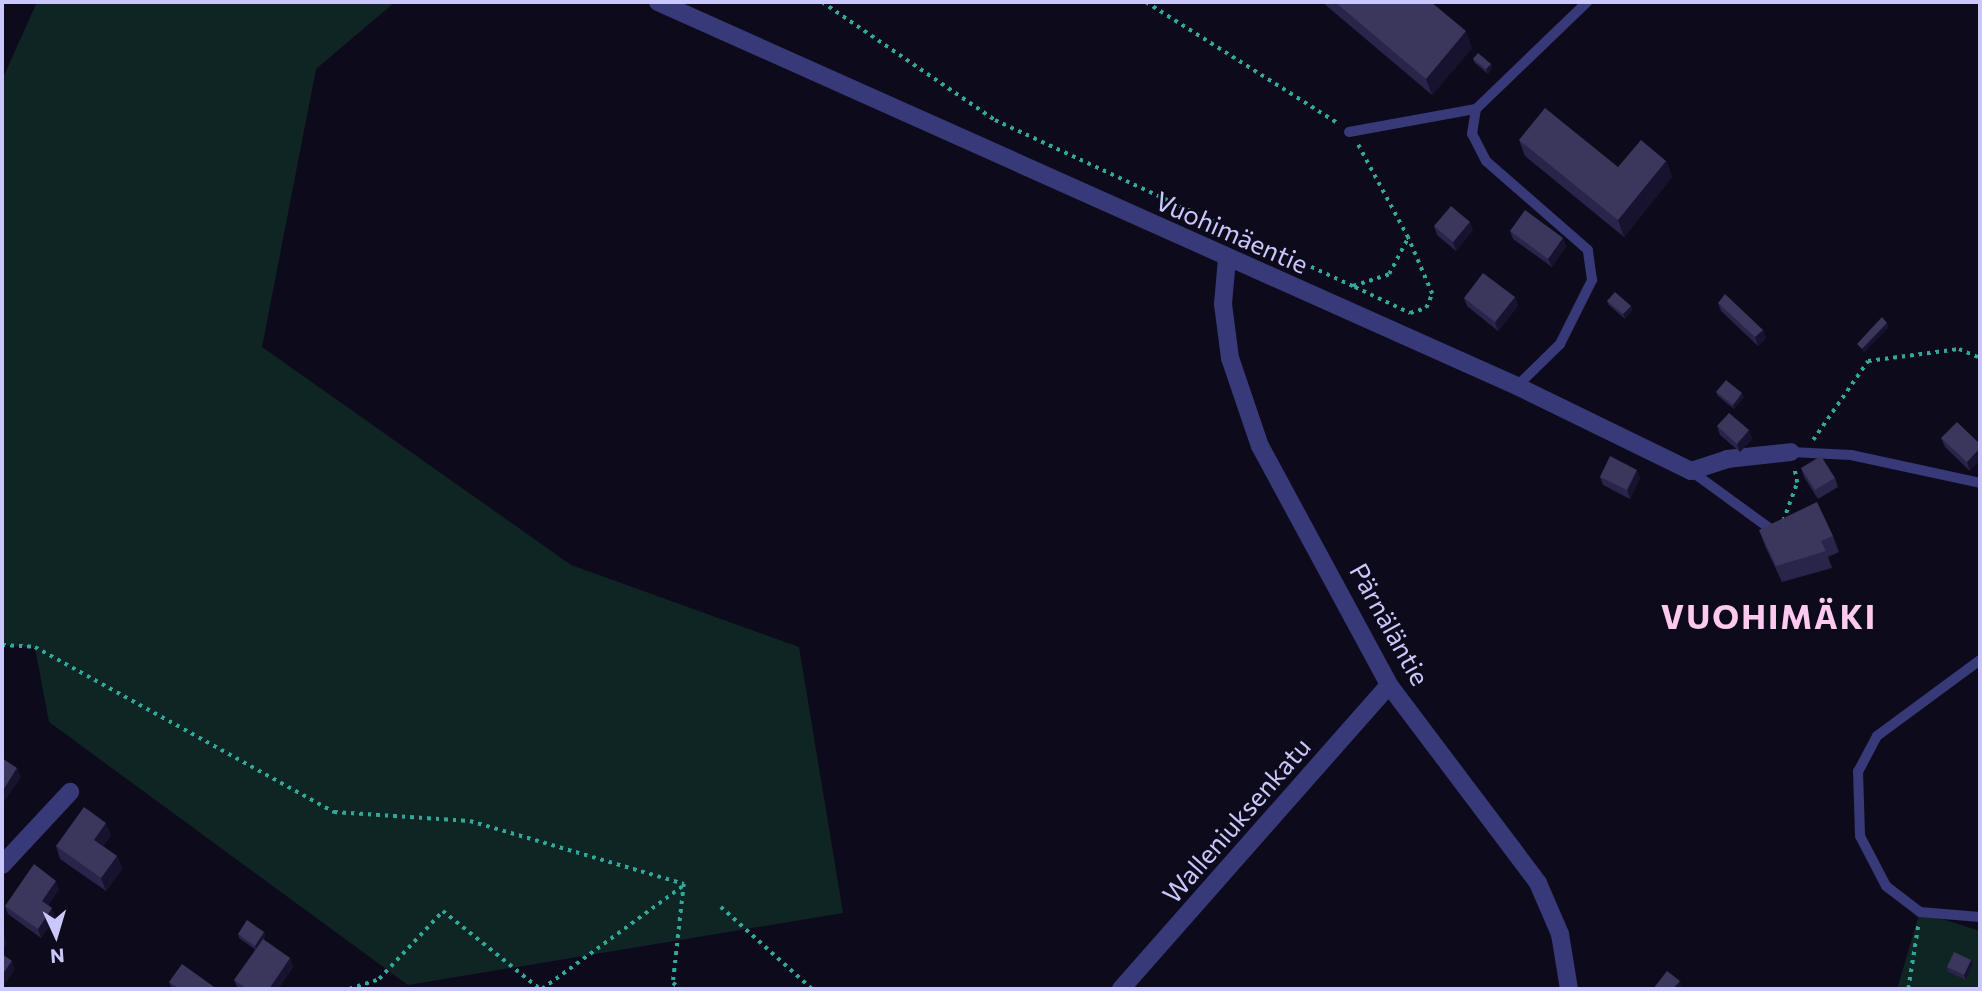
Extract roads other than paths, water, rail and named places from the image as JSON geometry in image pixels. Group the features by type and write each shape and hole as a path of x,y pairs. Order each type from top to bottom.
{"street":[{"name":"Vuohimäentie","path":"658,2 1227,259 1517,386 1691,471"},
{"name":"Pärnäläntie","path":"1227,259 1223,304 1237,394 1389,685 1538,883 1559,934 1569,989"},
{"path":"1691,471 1727,459 1797,453"},
{"name":"Walleniuksenkatu","path":"1121,989 1389,685"},
{"path":"2,865 70,792"}],"lane":[{"path":"1349,132 1476,109 1587,2"},
{"path":"1476,109 1472,134 1486,161 1588,250 1592,280 1560,344 1517,386"},
{"path":"1797,453 1851,455 1980,483"},
{"path":"1691,471 1778,534"},
{"path":"1980,660 1877,736 1858,771 1860,836 1886,886 1920,912 1980,917"}],"district":[{"name":"VUOHIMÄKI","path":"1769,616"}]}
